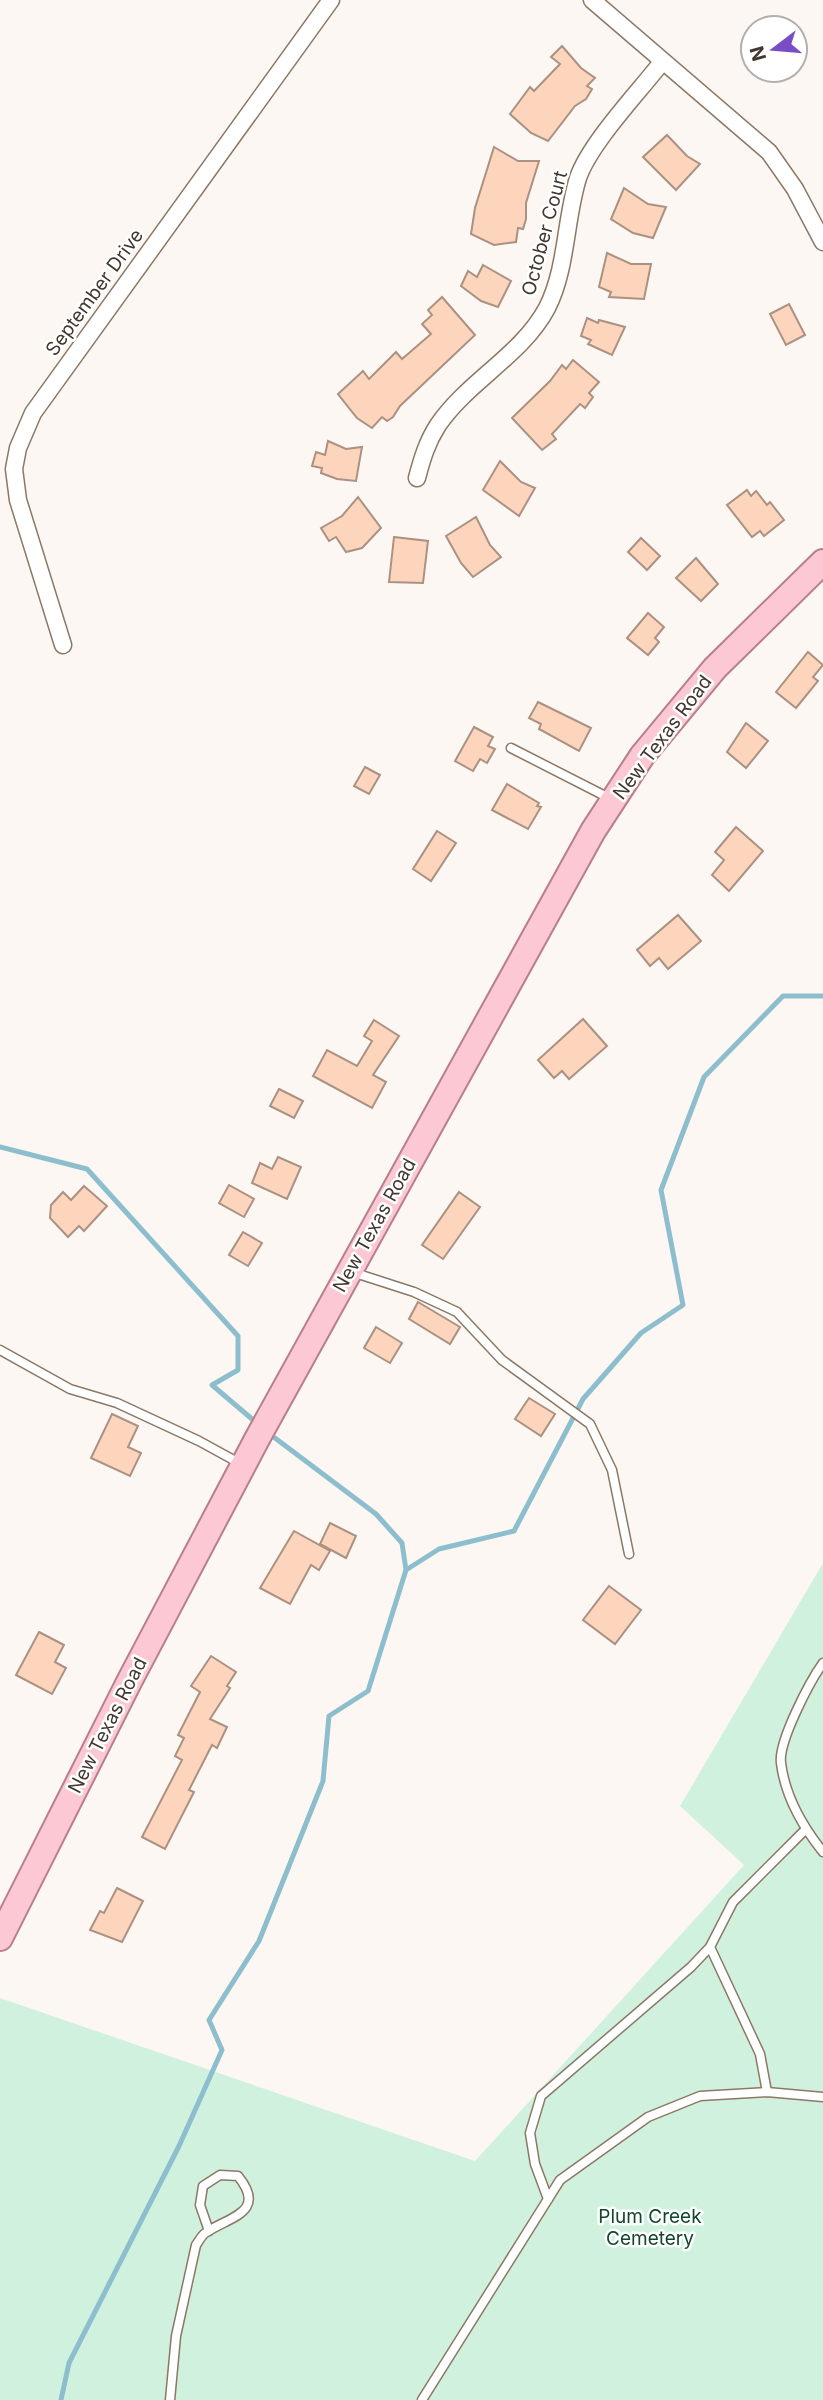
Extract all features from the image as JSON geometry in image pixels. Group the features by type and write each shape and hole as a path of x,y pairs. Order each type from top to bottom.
{"main road":[{"name":"New Texas Road","path":"0,1938 130,1680 243,1465 593,831 642,756 715,668 823,562"}],"street":[{"name":"September Drive","path":"63,645 7,468 33,413 331,0"},
{"path":"592,0 769,152 795,189 823,242"},
{"name":"October Court","path":"417,478 425,447 440,422 527,336 547,307 558,277 579,176 593,151 662,62"}],"lane":[{"path":"512,748 613,800"},
{"path":"349,1271 414,1293 457,1312 502,1360 590,1424 612,1470 629,1554"},
{"path":"0,1350 70,1389 117,1403 199,1441 243,1465"},
{"path":"823,1663 805,1689 780,1761 805,1830 823,1852"},
{"path":"548,2200 535,2164 530,2133 541,2096 710,1947 733,1902 805,1830"},
{"path":"710,1947 760,2054 767,2092"},
{"path":"422,2400 560,2180 648,2117 700,2096 767,2092 823,2097"},
{"path":"170,2400 183,2300 196,2245 209,2231 240,2217 247,2207 245,2185 238,2176 220,2175 203,2186 200,2205 209,2231"}],"green space":[{"name":"Plum Creek Cemetery","path":"823,1563 823,2400 0,2400 0,1998 475,2161 744,1865 680,1806"}],"building":[{"path":"562,46 581,68 595,78 587,86 592,89 586,99 575,106 548,141 531,133 510,114 530,87 534,91 560,64 551,57"},
{"path":"667,135 687,156 700,164 676,190 643,157"},
{"path":"494,147 518,161 539,161 526,203 523,229 518,228 516,242 494,245 471,234 475,208"},
{"path":"624,188 648,204 666,207 653,238 633,233 611,219"},
{"path":"607,253 631,264 651,264 644,299 609,297 611,292 599,287"},
{"path":"483,265 511,281 498,307 481,301 461,286 468,271 477,277"},
{"path":"442,297 475,335 400,406 393,417 387,421 382,417 372,428 357,418 338,394 363,371 369,379 396,352 402,359 431,334 422,324 432,315 428,310"},
{"path":"789,304 805,335 786,345 770,314"},
{"path":"587,318 598,323 599,320 625,327 612,355 588,344 591,340 581,336"},
{"path":"573,360 599,382 589,393 593,397 585,408 580,404 552,434 556,439 542,450 512,418 550,381 562,365 566,369"},
{"path":"328,441 346,449 362,447 356,481 337,479 321,473 322,468 312,466 316,452 325,455"},
{"path":"500,461 521,482 535,488 519,516 483,490"},
{"path":"747,490 751,496 756,491 767,505 770,502 784,520 764,536 760,531 752,537 727,505"},
{"path":"358,497 381,528 362,548 346,552 336,537 329,541 321,528 342,516"},
{"path":"476,517 490,545 501,557 473,577 461,563 446,536"},
{"path":"394,537 428,541 423,583 389,582"},
{"path":"641,538 660,556 647,570 628,552"},
{"path":"696,558 718,584 701,601 676,578"},
{"path":"648,613 664,627 655,638 659,642 648,655 627,638"},
{"path":"808,652 823,665 813,677 818,681 796,708 776,692"},
{"path":"538,702 591,728 579,751 539,729 541,724 529,718"},
{"path":"746,723 768,741 746,768 727,752"},
{"path":"474,727 493,737 488,746 495,749 487,763 480,759 473,771 455,761"},
{"path":"365,767 380,775 369,794 354,786"},
{"path":"507,784 539,803 537,806 541,807 528,829 492,810"},
{"path":"736,827 763,851 729,891 712,875 724,860 715,852"},
{"path":"437,831 456,843 431,881 413,869"},
{"path":"678,915 701,941 668,969 659,958 650,966 637,950"},
{"path":"583,1019 607,1046 569,1079 562,1071 554,1078 538,1060"},
{"path":"374,1020 399,1036 373,1075 386,1082 372,1108 313,1076 327,1050 357,1066 372,1041 364,1036"},
{"path":"279,1089 303,1101 294,1118 270,1106"},
{"path":"278,1157 301,1167 287,1199 252,1183 260,1163 272,1169"},
{"path":"229,1185 254,1199 244,1217 219,1203"},
{"path":"84,1186 107,1206 84,1231 79,1226 68,1237 50,1218 51,1205 63,1192 71,1200"},
{"path":"459,1192 480,1207 443,1259 422,1245"},
{"path":"243,1232 262,1243 248,1266 229,1255"},
{"path":"418,1302 460,1327 450,1344 409,1319"},
{"path":"376,1327 402,1343 390,1363 364,1348"},
{"path":"529,1398 555,1414 541,1436 515,1419"},
{"path":"112,1414 138,1426 128,1447 141,1453 130,1476 91,1458"},
{"path":"330,1523 356,1536 346,1558 320,1544"},
{"path":"294,1531 330,1551 319,1570 311,1565 290,1604 260,1588"},
{"path":"609,1586 641,1610 615,1644 583,1620"},
{"path":"39,1632 64,1645 55,1662 66,1668 52,1694 16,1675"},
{"path":"211,1656 236,1672 227,1686 230,1688 210,1719 227,1727 217,1748 212,1745 189,1790 194,1792 165,1849 142,1837 182,1760 175,1756 184,1738 178,1735 200,1692 191,1686"},
{"path":"117,1888 143,1901 122,1942 90,1930 100,1911 104,1913"}],"waterway":[{"path":"406,1570 439,1549 514,1531 583,1399 641,1333 683,1305 661,1190 704,1077 783,996 823,996"},
{"path":"0,1147 87,1169 238,1336 238,1370 212,1385 252,1419"},
{"path":"61,2400 69,2363 179,2146 222,2050 209,2020 259,1941 323,1781 329,1716 368,1691 406,1570 402,1543 376,1514 275,1438"}]}
